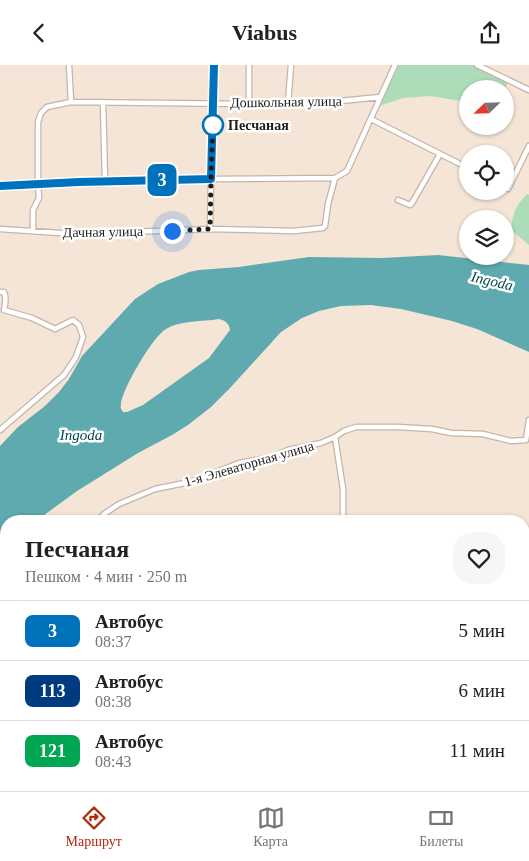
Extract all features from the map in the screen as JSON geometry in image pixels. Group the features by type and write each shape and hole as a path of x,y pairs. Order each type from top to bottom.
{"street":[{"path":"69,65 71,102"},
{"path":"210,229 214,65"},
{"path":"249,65 249,103"},
{"path":"288,103 291,65"},
{"path":"0,186 105,181 335,178 347,171 395,65"},
{"path":"477,65 529,90"},
{"name":"Дошкольная улица","path":"38,184 38,122 41,113 47,107 71,102 321,103 380,97"},
{"path":"103,103 105,181"},
{"path":"371,119 459,164"},
{"path":"514,175 529,146"},
{"path":"398,200 410,205 412,203 440,154"},
{"name":"Дачная улица","path":"0,229 75,234 210,229 294,231 323,228 335,178"},
{"path":"33,231 33,210 39,198 38,184"},
{"path":"0,292 4,292 6,299 2,312 32,318 55,329 73,320 79,325 83,337 76,357 64,375 0,430"},
{"name":"1-я Элеваторная улица","path":"103,515 119,503 155,489 202,478 239,463 273,457 288,450 321,443 356,427 432,429 451,433 483,434 511,441 526,439 529,420"},
{"path":"335,437 343,489 343,515"}],"green space":[{"path":"395,65 477,65 509,80 459,80 459,101 430,96 403,98 376,107"},
{"path":"527,194 529,195 529,245 514,232 514,215"}],"water":[{"name":"Ingoda","path":"438,255 459,257 459,265 514,265 514,263 529,265 529,352 477,329 401,309 371,305 341,306 319,311 302,318 281,332 211,407 188,425 77,491 44,515 0,515 0,446 18,427 45,406 59,392 82,356 135,299 158,284 189,272 309,257 382,258","holes":["219,319 228,324 230,330 209,358 143,405 123,412 121,406 126,388 146,352 160,334 178,324"]}],"bus line":[{"name":"3","path":"0,186 211,179 214,65"}],"place":[{"name":"Песчаная","path":"213,125"}],"route":[{"path":"172,231 210,229 213,120 213,125"}]}
